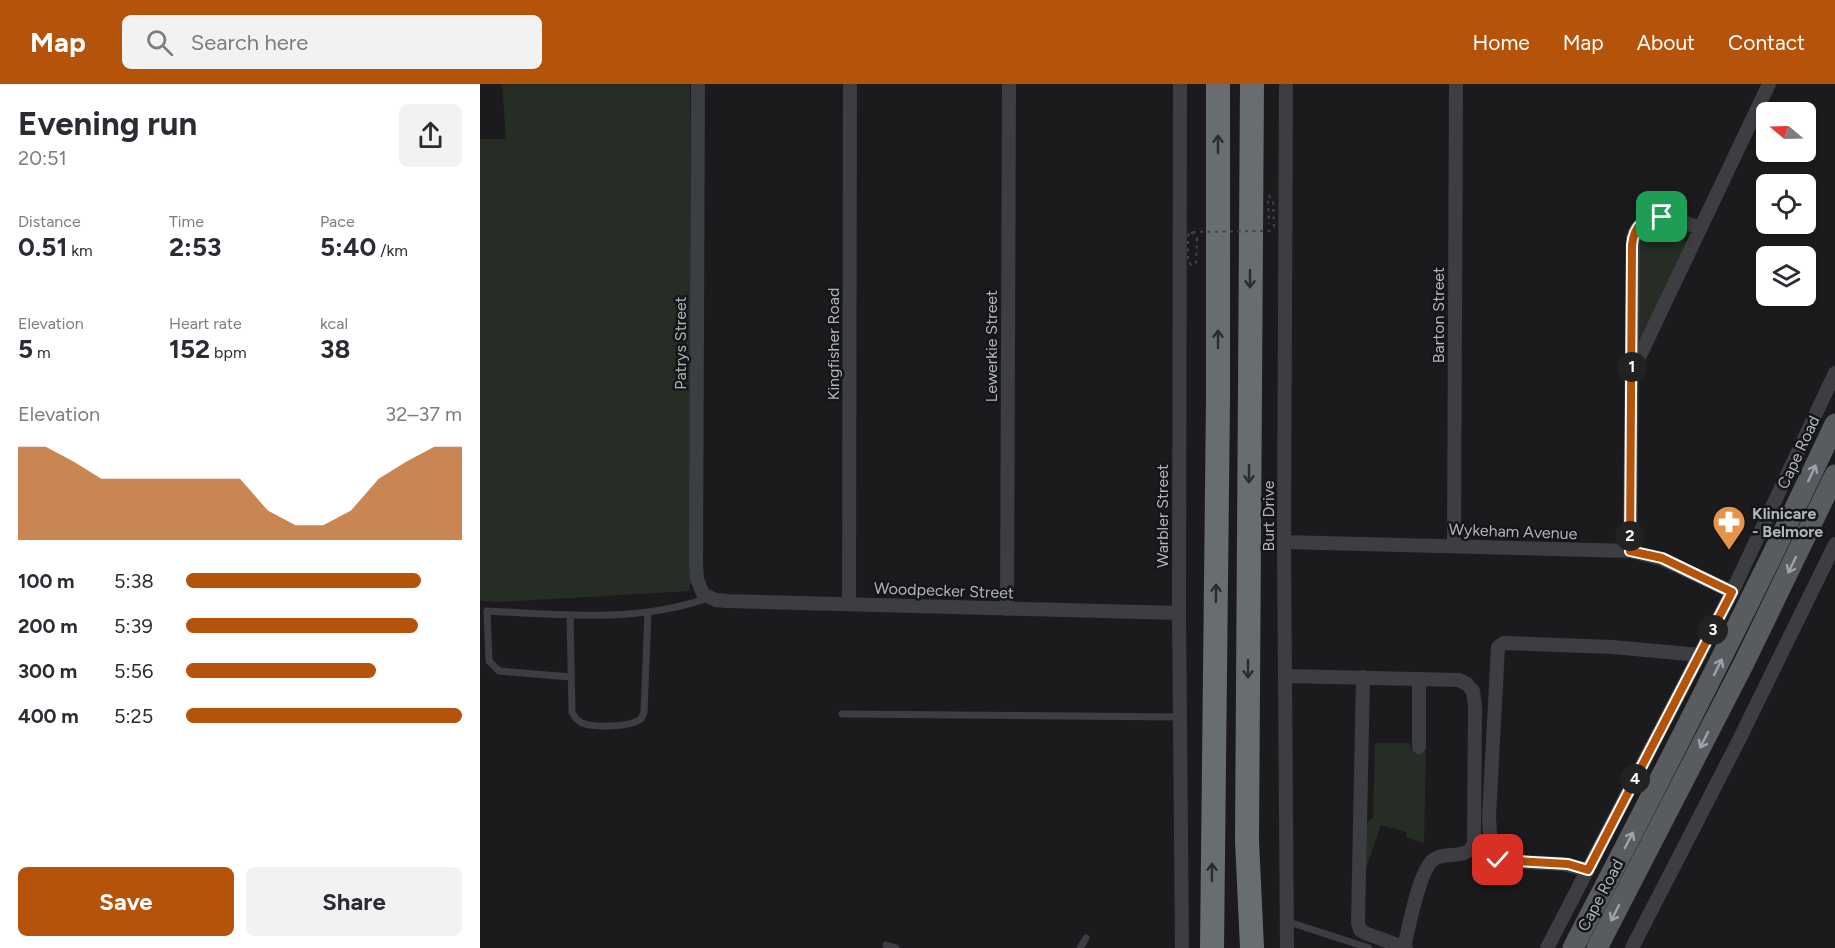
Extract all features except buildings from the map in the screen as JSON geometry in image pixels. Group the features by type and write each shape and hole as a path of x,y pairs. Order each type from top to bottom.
{"highway":[{"path":"1252,84 1247,840 1252,948"},
{"path":"1212,942 1218,398 1218,86"}],"main road":[{"name":"Cape Road","path":"1597,948 1760,606 1835,424"},
{"name":"Cape Road","path":"1573,948 1760,606 1835,475"}],"street":[{"name":"Patrys Street","path":"698,84 696,565 699,590 708,598"},
{"name":"Kingfisher Road","path":"849,604 850,84"},
{"name":"Lewerkie Street","path":"1006,609 1009,84"},
{"name":"Warbler Street","path":"1180,84 1179,717 1182,948"},
{"name":"Burt Drive","path":"1286,84 1284,542 1287,948"},
{"name":"Barton Street","path":"1454,546 1456,84"},
{"path":"1632,372 1768,84"},
{"path":"1630,551 1632,245 1636,230 1645,220 1653,217 1675,220 1700,228"},
{"name":"Cape Road","path":"1547,948 1732,592 1835,373"},
{"name":"Wykeham Avenue","path":"1284,542 1630,551 1662,558 1732,592"},
{"path":"1632,948 1739,740 1835,544"},
{"name":"Woodpecker Street","path":"708,598 727,601 1179,613"},
{"path":"1588,870 1563,864 1501,861 1494,858 1491,853 1490,807 1498,647 1502,644 1612,647 1700,655"},
{"path":"1285,676 1363,677 1459,680 1473,691 1474,843 1470,851 1464,854 1432,860 1421,885 1405,948 1365,933 1360,930 1358,923 1363,677"},
{"path":"1419,679 1419,747"}],"lane":[{"path":"571,677 499,671 492,666 489,661 487,611 570,615 648,612 675,608 708,598"},
{"path":"570,615 572,712 581,722 593,725 628,725 641,719 644,712 648,612"},
{"path":"842,714 1179,717"},
{"path":"1286,920 1369,948"},
{"path":"1080,948 1086,938"},
{"path":"886,945 896,948"}],"path":[{"path":"1197,238 1197,260 1194,266 1188,261 1190,232 1269,231 1274,226 1273,200 1269,196 1269,224"}],"shaded area":[{"path":"502,84 690,84 690,591 499,602 480,601 480,139 506,139"},
{"path":"1655,224 1675,227 1682,233 1685,244 1638,341 1638,241 1644,229"},
{"path":"1375,743 1410,743 1412,751 1426,752 1424,843 1406,837 1407,832 1381,825 1365,871 1366,823 1373,818"}],"place":[{"name":"Klinicare - Belmore","path":"1729,551"}],"route":[{"path":"1498,860 1568,864 1588,870 1732,592 1662,558 1630,551 1632,245 1633,237 1640,224 1653,217 1662,217"}]}
